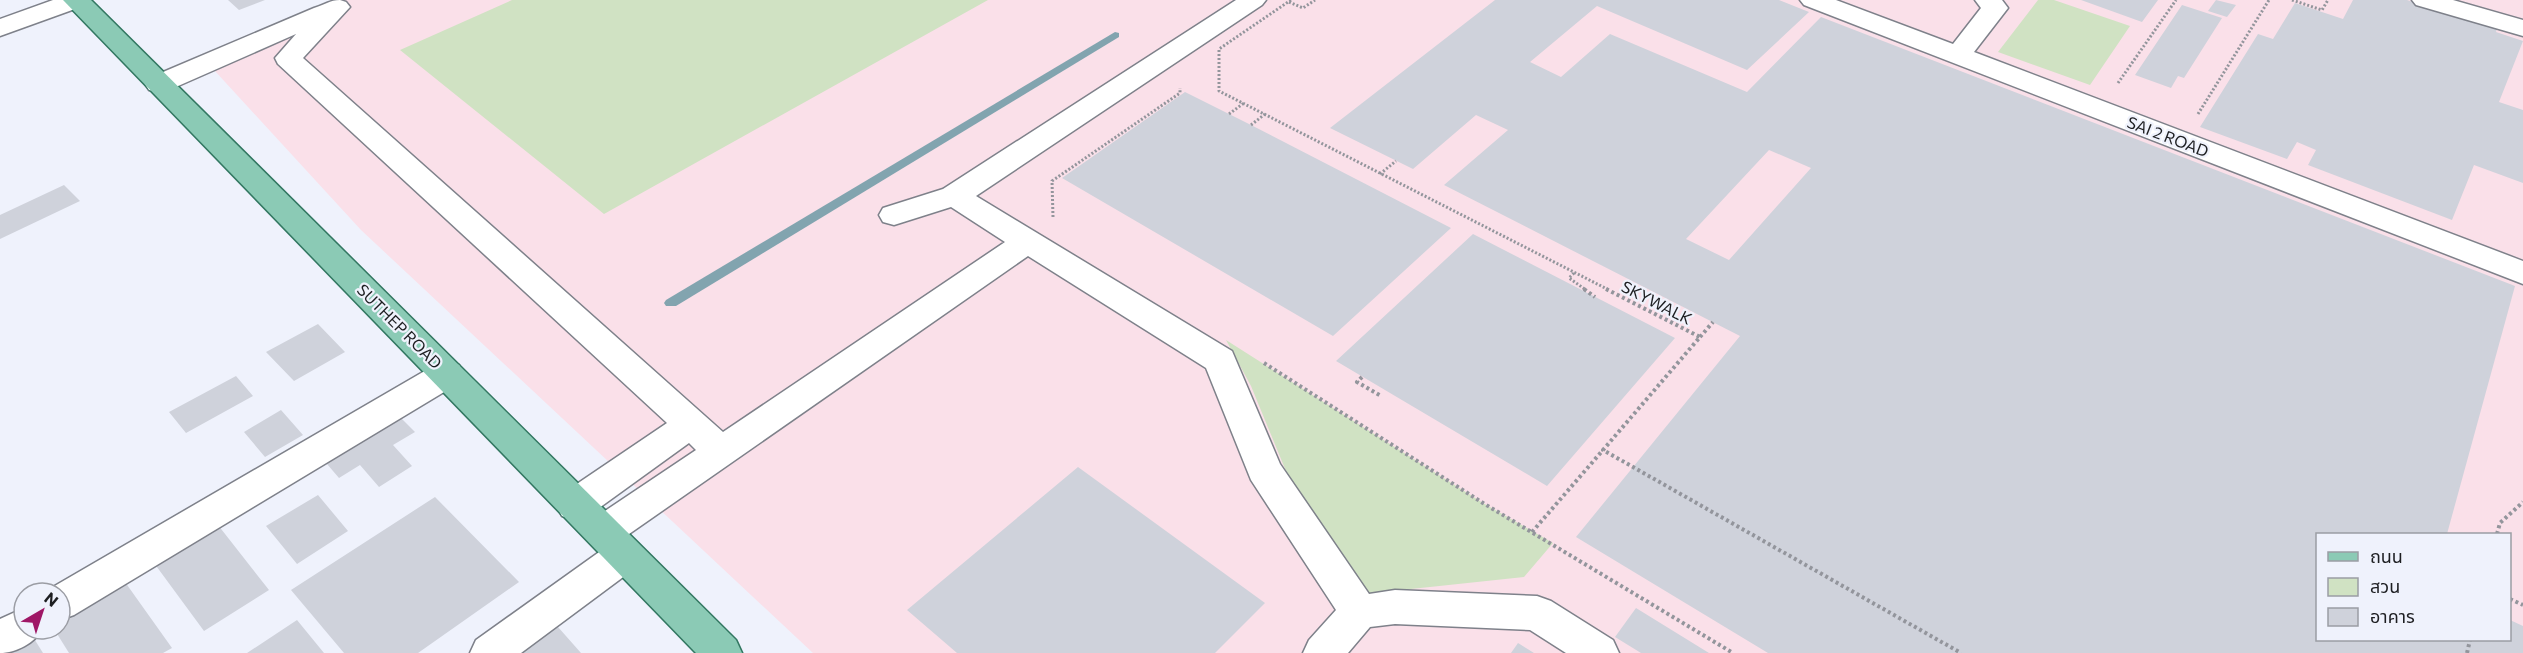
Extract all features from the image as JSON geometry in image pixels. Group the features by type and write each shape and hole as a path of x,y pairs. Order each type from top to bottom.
{"main road":[{"name":"SUTHEP ROAD","path":"77,0 722,653"}],"street":[{"path":"0,28 77,0"},
{"path":"894,215 954,196 1253,0"},
{"name":"SAI 2 ROAD","path":"1813,0 2523,273"},
{"path":"1958,56 1995,8 1988,0"},
{"path":"2425,0 2523,28"},
{"path":"159,84 345,4"},
{"path":"345,4 288,58 721,451"},
{"path":"954,196 1220,360 1264,470 1359,612"},
{"path":"490,653 721,451 1027,242"},
{"path":"72,596 447,374"},
{"path":"575,505 691,423"},
{"path":"1323,653 1359,612 1395,608 1538,613 1599,653"}],"path":[{"path":"1216,51 1290,1 1303,8 1315,0"},
{"path":"2099,110 2176,0"},
{"path":"2181,141 2269,0"},
{"path":"2292,0 2322,10 2328,0"},
{"name":"SKYWALK","path":"1290,1 1219,49 1220,90 1700,337 1532,532"},
{"path":"1053,220 1052,181 1180,93 1180,84"},
{"path":"1229,114 1244,103"},
{"path":"1251,125 1265,114"},
{"path":"1380,174 1396,161"},
{"path":"1574,273 1569,278 1595,297"},
{"path":"1700,337 1713,322"},
{"path":"1256,359 1532,532 1733,653"},
{"path":"1362,377 1357,382 1381,396"},
{"path":"1603,450 1961,653"},
{"path":"2497,533 2500,523 2523,502"}],"shaded area":[{"path":"339,0 2523,0 2523,653 813,653 361,230 203,58"}],"green space":[{"path":"512,0 988,0 604,214 400,50"},
{"path":"2038,0 2054,0 2130,26 2090,85 1998,52"},
{"path":"1226,340 1483,503 1553,543 1524,577 1364,594 1320,554 1251,386"}],"building":[{"path":"228,0 265,0 239,10"},
{"path":"1495,0 1779,0 1809,12 1747,70 1597,6 1530,62 1561,77 1610,34 1747,92 1821,17 2515,286 2447,533 2316,533 2316,641 2511,641 2511,620 2523,626 2523,653 1768,653 1576,537 1740,336 1444,185 1508,130 1476,115 1413,169 1330,128","holes":["1769,150 1811,168 1729,260 1686,239"]},
{"path":"2081,0 2158,0 2142,22"},
{"path":"2216,0 2236,5 2227,17 2208,11"},
{"path":"2353,0 2407,0 2497,29 2496,32 2523,41 2499,102 2523,110 2523,183 2474,165 2452,220 2308,165 2316,150 2297,142 2287,159 2200,127 2258,34 2273,39 2295,3 2343,19"},
{"path":"2182,5 2222,18 2184,78 2178,76 2171,88 2135,75"},
{"path":"1185,92 1451,228 1333,336 1062,178"},
{"path":"64,185 80,201 0,239 0,215"},
{"path":"1473,234 1675,338 1547,486 1336,361"},
{"path":"318,324 345,352 294,381 266,352"},
{"path":"236,376 253,396 186,433 169,412"},
{"path":"281,410 303,435 265,457 244,432"},
{"path":"396,413 415,432 393,445 412,466 379,487 360,465 339,478 321,457"},
{"path":"1078,467 1265,603 1215,653 957,653 907,610"},
{"path":"318,495 348,531 297,564 266,526"},
{"path":"435,497 519,582 418,653 344,653 291,590"},
{"path":"218,525 269,590 204,631 154,563"},
{"path":"125,582 172,648 163,653 69,653 62,641 72,641 72,613"},
{"path":"1636,608 1709,653 1641,653 1615,637"},
{"path":"297,620 324,653 247,653"},
{"path":"558,627 581,653 520,653"},
{"path":"26,641 36,641 43,653 6,653"},
{"path":"1518,643 1534,653 1511,653"}],"waterway":[{"path":"671,303 1115,35"}]}
